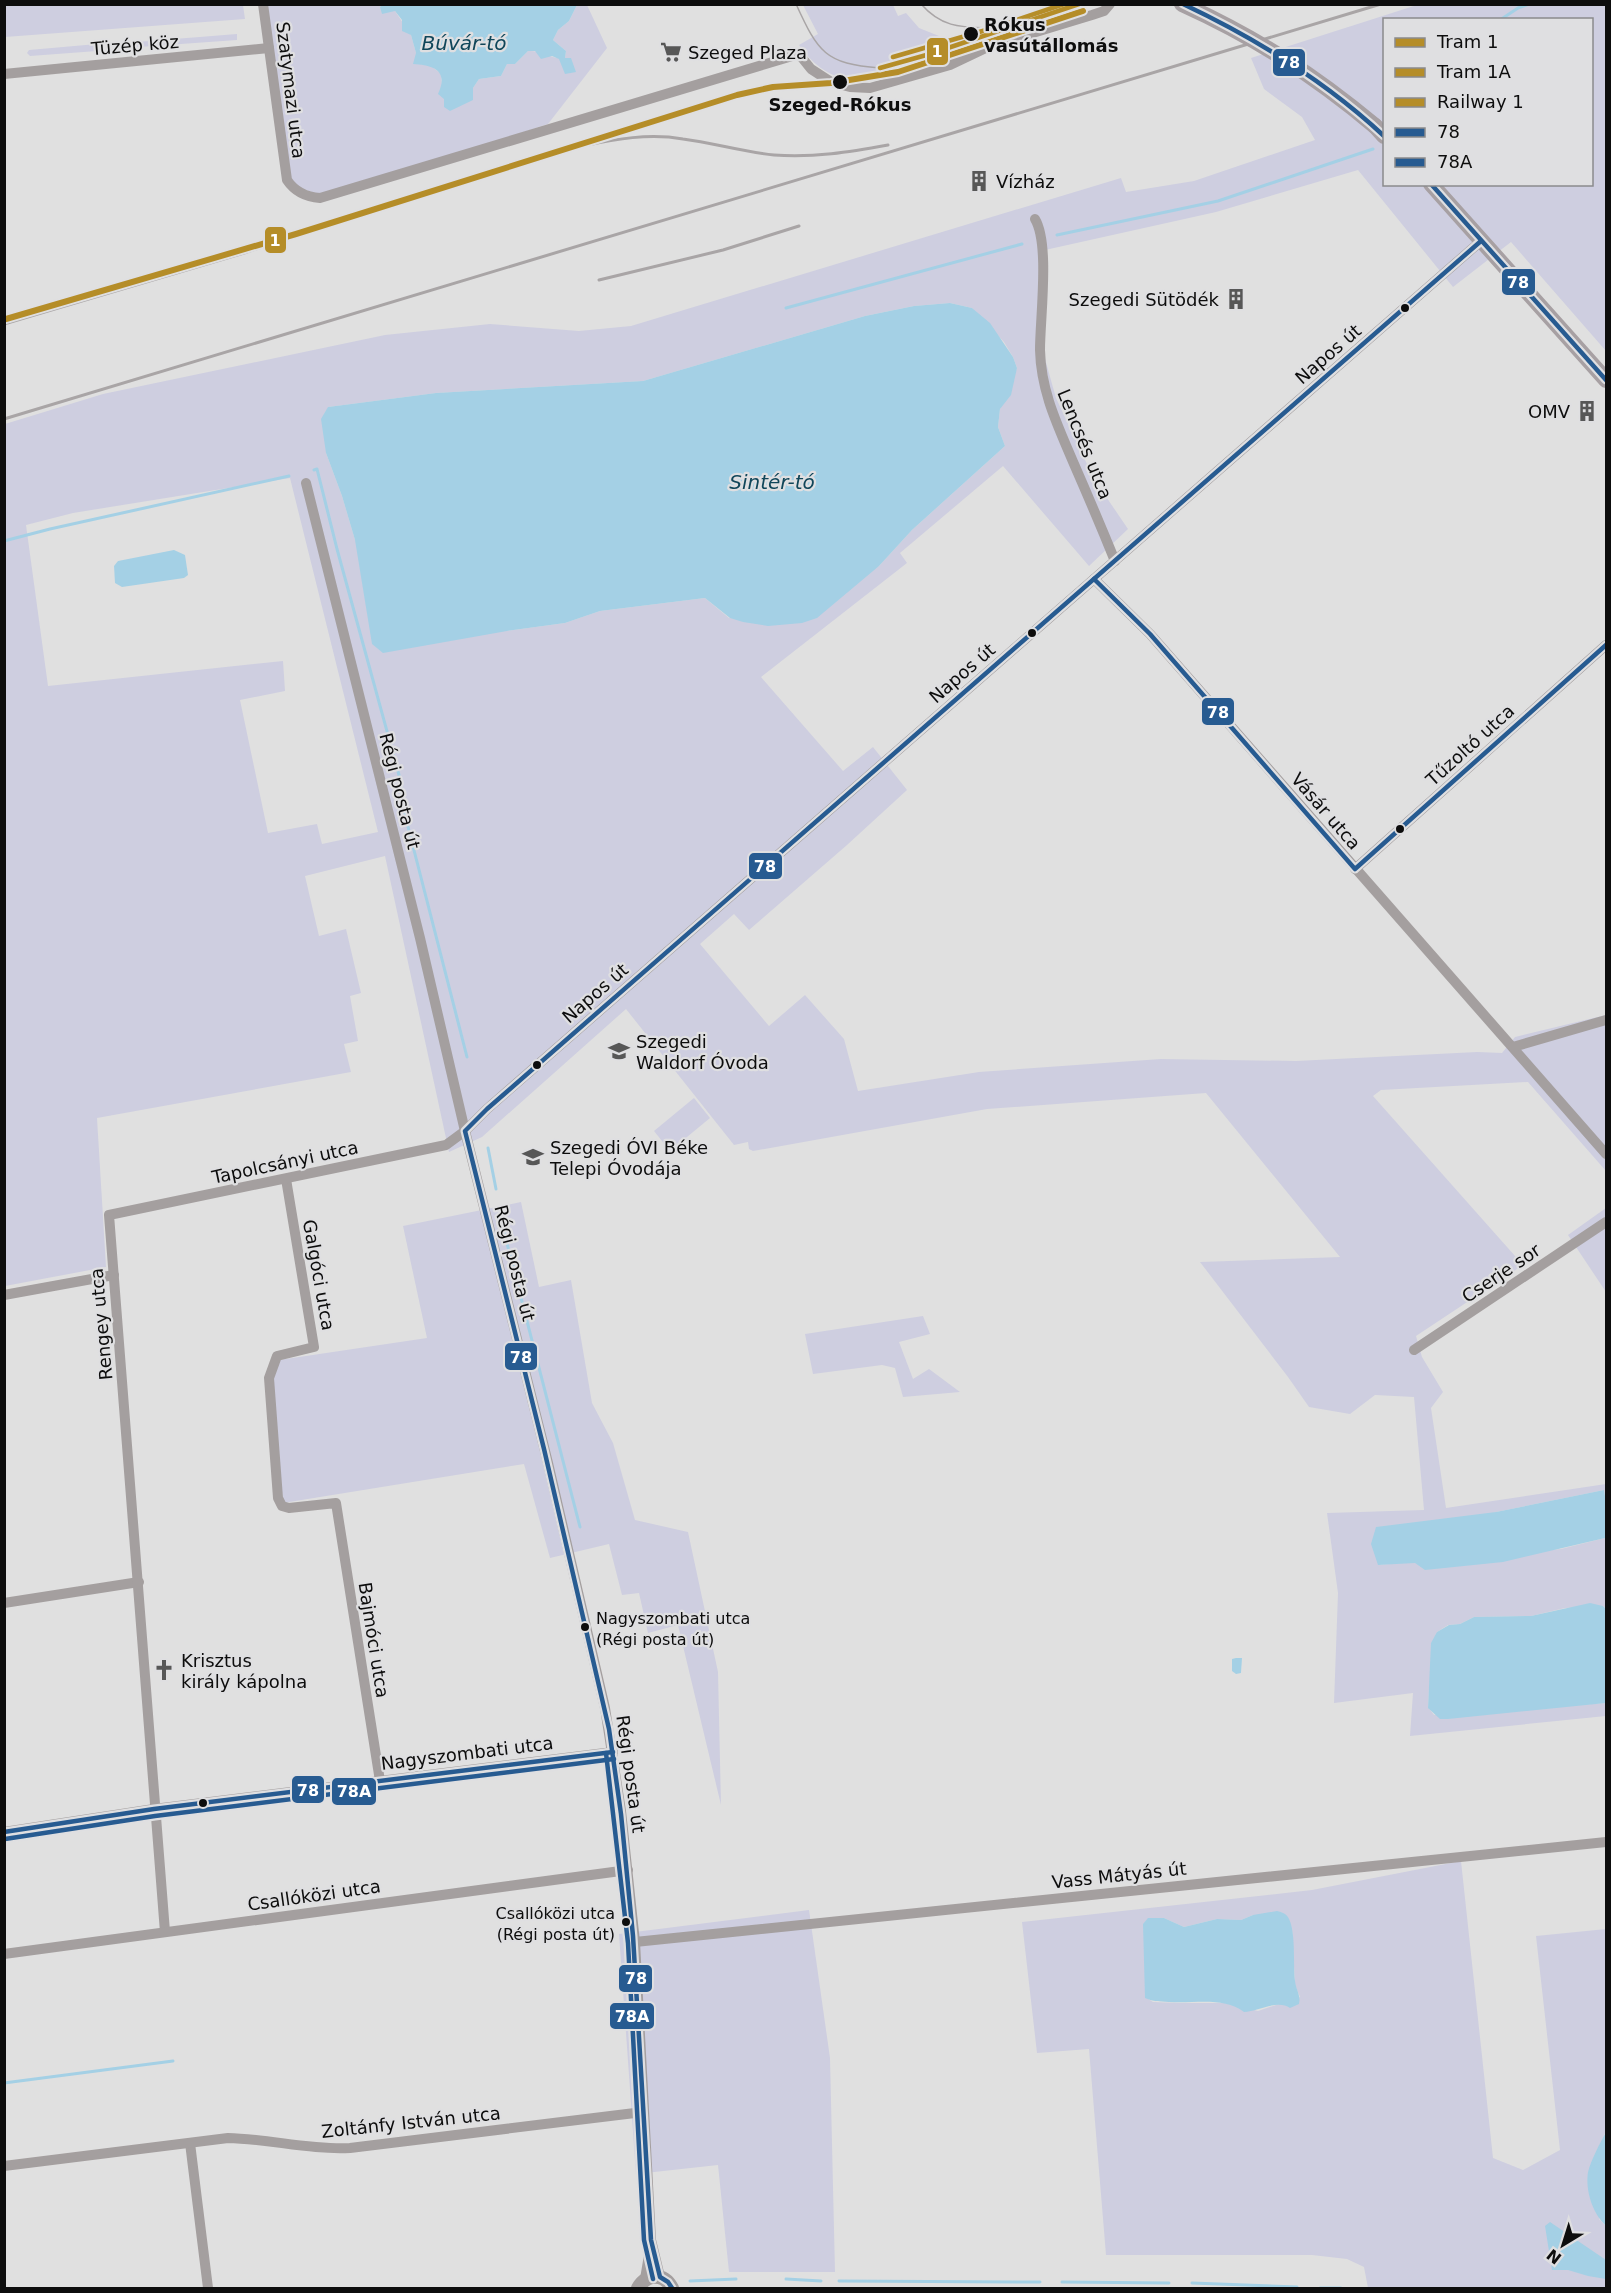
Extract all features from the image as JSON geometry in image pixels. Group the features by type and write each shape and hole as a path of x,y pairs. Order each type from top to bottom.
{"main road":[{"path":"1182,4 1258,43 1304,70 1380,131"},
{"path":"1433,186 1606,380"}],"street":[{"name":"Szatymazi utca","path":"263,4 287,180 291,186 304,195 320,198 799,54 811,69 831,82 850,87 878,87 950,64 990,46 1104,11 1110,4"},
{"name":"Tüzép köz","path":"4,74 269,48"},
{"name":"Lencsés utca","path":"1037,223 1042,258 1041,365 1047,400 1115,561"},
{"name":"Napos út","path":"465,1131 487,1109 1481,241"},
{"name":"Régi posta út","path":"306,483 420,938 550,1475 613,1752 628,1870 634,1942 651,2240 639,2286"},
{"name":"Vásár utca","path":"1094,579 1150,634 1513,1047"},
{"name":"Tűzoltó utca","path":"1355,869 1606,645"},
{"path":"1606,1020 1513,1047 1606,1154"},
{"name":"Tapolcsányi utca","path":"109,1215 446,1144 465,1131"},
{"name":"Galgóci utca","path":"286,1179 314,1347 277,1356 269,1378 278,1498 282,1506 289,1508 336,1503"},
{"name":"Rengey utca","path":"109,1215 165,1932"},
{"name":"Cserje sor","path":"1414,1350 1606,1222"},
{"path":"4,1295 114,1275"},
{"name":"Bajmóci utca","path":"336,1503 380,1781"},
{"path":"4,1603 139,1582"},
{"name":"Nagyszombati utca","path":"4,1832 154,1809 613,1752"},
{"name":"Vass Mátyás út","path":"634,1942 1606,1842"},
{"name":"Csallóközi utca","path":"4,1954 628,1870"},
{"name":"Zoltánfy István utca","path":"4,2166 238,2138 312,2148 351,2148 643,2112"},
{"path":"190,2143 208,2289"},
{"name":"Régi posta út","path":"651,2240 672,2285"},
{"path":"639,2286 672,2285"}],"shaded area":[{"path":"5,4 243,5 245,19 5,37"},
{"path":"263,5 383,5 380,7 395,11 411,35 416,53 441,74 442,85 473,88 479,79 501,76 507,64 515,64 528,51 565,58 566,51 553,40 558,30 569,21 577,5 587,5 607,48 548,124 329,197 291,186"},
{"path":"803,5 893,5 898,16 906,13 919,28 954,42 959,55 895,77 853,80 834,75 816,64 799,45 818,34"},
{"path":"1417,5 1606,5 1606,351 1511,242 1453,287 1358,170 1216,212 1045,250 1045,359 1056,398 1094,479 1128,529 1089,566 1003,466 900,553 907,563 761,677 843,771 873,747 907,790 749,930 734,914 700,944 769,1026 805,995 844,1039 858,1091 979,1072 1161,1059 1296,1061 1477,1052 1502,1053 1515,1037 1606,1015 1606,1171 1528,1082 1381,1090 1373,1096 1523,1265 1416,1336 1422,1357 1443,1392 1431,1408 1446,1508 1606,1484 1606,1502 1604,1490 1496,1512 1379,1565 1561,1549 1606,1536 1606,1609 1603,1606 1565,1608 1531,1616 1474,1617 1460,1624 1448,1625 1437,1632 1428,1707 1434,1715 1606,1703 1606,1716 1410,1736 1413,1693 1334,1703 1338,1593 1327,1513 1424,1510 1414,1397 1375,1395 1350,1414 1309,1407 1200,1262 1340,1257 1206,1093 987,1109 753,1151 749,1149 748,1142 734,1145 626,1009 482,1137 449,1152 385,856 305,876 319,936 346,929 361,993 350,996 358,1041 344,1044 351,1072 97,1118 106,1267 5,1286 5,424 103,394 385,335 490,324 579,331 631,326 1121,178 1126,192 1194,181 1315,140 1302,117 1264,89 1251,58","holes":["950,303 972,308 1004,342 1013,357 1017,368 1000,409 998,427 1005,446 912,530 879,566 729,618 705,598 600,611 565,623 507,631 355,540 326,453 328,407 436,393 643,381 865,316 914,306","290,478 378,832 322,844 317,824 268,833 240,700 285,691 283,661 48,686 26,525 73,513"]},
{"path":"237,34 237,40 125,48 123,45 124,43"},
{"path":"97,44 100,47 97,51 30,56 27,53 29,50"},
{"path":"694,1098 710,1118 670,1151 654,1131"},
{"path":"521,1202 539,1287 571,1280 592,1403 613,1443 635,1520 688,1532 718,1672 721,1805 678,1625 648,1633 639,1593 622,1595 609,1544 550,1558 524,1464 283,1503 272,1379 279,1360 427,1338 403,1226"},
{"path":"1606,1208 1606,1292 1568,1235"},
{"path":"923,1316 930,1334 899,1342 913,1379 929,1369 960,1392 903,1397 895,1368 882,1365 813,1374 805,1334"},
{"path":"1461,1861 1493,2158 1523,2170 1560,2150 1536,1936 1606,1929 1606,2132 1599,2219 1606,2226 1606,2288 1368,2288 1364,2267 1347,2259 1312,2255 1106,2255 1089,2049 1037,2053 1022,1922 1312,1890","holes":["1253,1915 1292,1929 1295,1985 1300,1997 1285,2004 1258,2011 1227,2003 1153,2002 1145,1997 1148,1918 1164,1918 1184,1927 1217,1919 1241,1920"]},
{"path":"809,1910 830,2058 835,2272 729,2272 718,2165 636,2174 619,1934"}],"water":[{"name":"Búvár-tó","path":"383,4 577,5 569,21 558,30 553,40 566,51 565,58 571,58 576,72 565,74 559,59 552,56 541,59 535,51 528,51 515,64 507,64 501,76 479,79 473,88 473,100 450,111 444,107 444,99 438,94 442,80 438,71 427,66 413,64 416,53 411,35 402,31 402,20 395,11 382,14 380,7"},
{"name":"Sintér-tó","path":"950,303 972,308 990,323 1013,357 1017,368 1011,395 1000,409 998,427 1005,446 912,530 879,566 817,618 802,623 768,626 743,622 730,618 705,598 600,611 565,623 383,653 372,644 355,540 326,453 321,419 328,407 436,393 643,381 865,316 914,306"},
{"path":"174,550 185,555 188,575 184,578 122,587 115,583 114,566 118,561"},
{"path":"1604,1490 1605,1538 1503,1562 1425,1570 1415,1563 1378,1565 1371,1544 1376,1527 1496,1512"},
{"path":"1590,1603 1606,1609 1606,1703 1448,1719 1440,1719 1428,1708 1431,1643 1437,1632 1449,1625 1460,1624 1474,1617 1531,1616"},
{"path":"1242,1658 1241,1673 1236,1674 1232,1671 1232,1659"},
{"path":"1277,1911 1287,1916 1291,1925 1299,2004 1290,2008 1274,2005 1244,2012 1218,2002 1169,2002 1145,1998 1143,1924 1148,1918 1164,1918 1184,1927 1217,1919 1241,1920 1253,1915"},
{"path":"1606,2132 1606,2226 1597,2215 1591,2202 1587,2179 1591,2162"},
{"path":"1550,2222 1606,2260 1606,2279 1568,2270 1552,2270 1545,2226"}],"waterway":[{"path":"1503,18 1529,4"},
{"path":"1057,235 1218,201 1373,149"},
{"path":"786,308 1022,244"},
{"path":"314,470 317,469 399,775 406,819 467,1057"},
{"path":"4,541 289,476"},
{"path":"488,1148 496,1189"},
{"path":"502,1224 580,1527"},
{"path":"4,2083 173,2061"},
{"path":"690,2281 736,2279"},
{"path":"786,2279 821,2281"},
{"path":"839,2281 1040,2282"},
{"path":"1062,2282 1169,2283"},
{"path":"1192,2283 1297,2287"},
{"path":"1320,2288 1341,2288"}],"tram line":[{"path":"796,4 818,44 835,59 880,68"},
{"path":"921,4 937,18 954,25 993,28"},
{"name":"1A","path":"893,57 993,28 1064,4"},
{"name":"1","path":"880,68 930,54 1079,4"}],"railway":[{"path":"4,419 1381,4"},
{"path":"4,324 244,253 395,203 595,143 633,138 670,137 762,154 789,156 831,154 888,145"},
{"path":"599,280 723,250 799,226"}],"rail line":[{"name":"1","path":"6,319 296,234 737,95 773,87 831,83 898,72 1083,11"}],"transit line":[{"name":"78","path":"1183,4 1289,62 1338,97 1383,135"},
{"name":"78","path":"1433,186 1606,380"},
{"name":"78","path":"672,2288 660,2277 651,2240 633,1936 621,1814 609,1729 544,1449 465,1131 487,1109 1481,241"},
{"name":"78","path":"1094,579 1150,634 1355,869 1606,645"},
{"name":"78","path":"4,1832 154,1809 613,1752"},
{"name":"78A","path":"606,1753 628,1943 644,2240 653,2279"},
{"name":"78A","path":"5,1839 155,1816 614,1759"}],"place":[{"name":"Rókus vasútállomás","path":"971,34"},
{"name":"Szeged Plaza","path":"671,52"},
{"name":"Szeged-Rókus","path":"840,82"},
{"name":"Vízház","path":"979,181"},
{"name":"Szegedi Sütödék","path":"1236,299"},
{"name":"OMV","path":"1587,411"},
{"name":"Szegedi Waldorf Óvoda","path":"619,1051"},
{"name":"Szegedi ÓVI Béke Telepi Óvodája","path":"533,1157"},
{"name":"Nagyszombati utca (Régi posta út)","path":"585,1627"},
{"name":"Krisztus király kápolna","path":"164,1670"},
{"name":"Csallóközi utca (Régi posta út)","path":"626,1922"}]}
